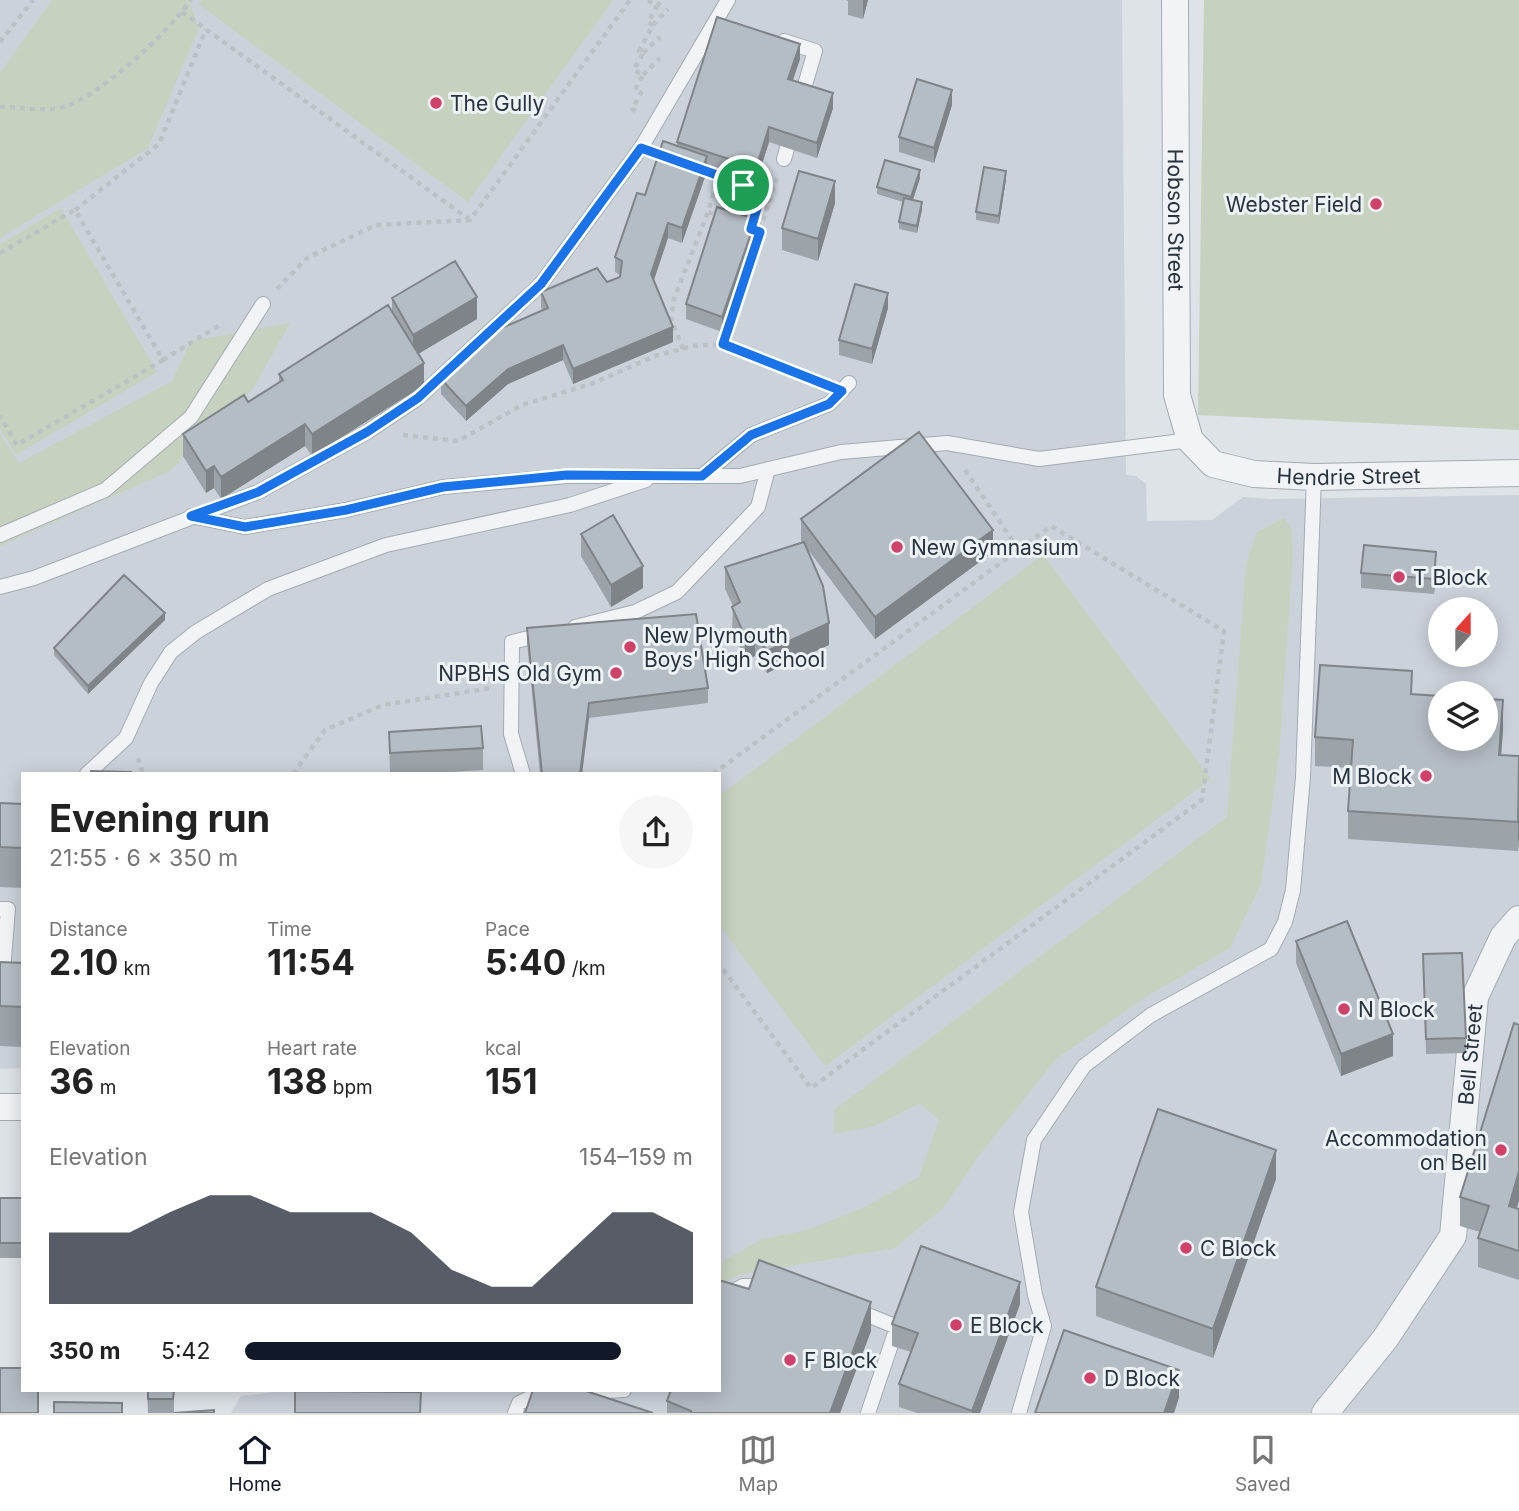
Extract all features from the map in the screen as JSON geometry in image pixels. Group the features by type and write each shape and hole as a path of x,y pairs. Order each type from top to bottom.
{"street":[{"name":"Hobson Street","path":"1175,0 1177,395 1190,440"},
{"name":"Hendrie Street","path":"1190,440 1213,464 1254,474 1314,477 1519,473"},
{"name":"Bell Street","path":"1325,1413 1385,1339 1452,1236 1475,997 1503,937 1519,919"},
{"path":"0,1107 21,1107"}],"lane":[{"path":"0,587 57,569 258,492 367,432 418,398 541,284 641,148 656,120 723,20 728,0"},
{"path":"766,35 815,51 784,159"},
{"path":"0,535 105,490 191,417 263,303"},
{"path":"702,476 751,435 829,404 845,387"},
{"path":"191,516 245,527 346,510 443,487 567,475 740,476 841,452 947,443 1039,459 1190,440"},
{"path":"522,772 511,734 512,642 635,612 677,592 758,507 768,470"},
{"path":"88,772 125,738 151,684 172,652 207,625 268,589 386,545 570,505 659,476"},
{"path":"1018,1413 1045,1325 1035,1295 1021,1212 1034,1140 1084,1066 1151,1015 1271,949 1285,922 1293,890 1303,777 1314,477"},
{"path":"0,909 8,909 3,972"},
{"path":"721,1297 743,1286 785,1287"},
{"path":"835,1302 897,1328 868,1413"},
{"path":"515,1413 519,1402 536,1395 589,1392"}],"path":[{"path":"0,43 33,0"},
{"path":"0,107 62,108 110,81 182,12 191,0"},
{"path":"470,219 630,0"},
{"path":"648,0 657,6"},
{"path":"653,25 648,22 662,0"},
{"path":"643,53 639,51 653,25 668,9"},
{"path":"182,12 470,219"},
{"path":"0,253 75,210 159,144 206,29"},
{"path":"643,75 634,70 643,53 660,37"},
{"path":"656,120 632,108 641,93 635,90 643,75 660,58"},
{"path":"723,344 756,231 770,202 784,159"},
{"path":"693,165 772,194"},
{"path":"683,349 671,319 674,299 708,212 719,174"},
{"path":"720,216 741,184"},
{"path":"733,222 741,184"},
{"path":"740,224 760,190"},
{"path":"756,231 760,190"},
{"path":"75,210 163,360"},
{"path":"708,212 756,231"},
{"path":"0,416 17,445 213,328 263,303 307,258 376,225 470,219"},
{"path":"367,432 458,441 522,405 594,383 655,356 723,344 845,387"},
{"path":"947,443 1018,550"},
{"path":"716,772 1051,526 1224,631 1202,800 811,1088 721,967"},
{"path":"294,772 325,730 383,705 512,685"}],"shaded area":[{"name":"New Plymouth Boys' High School","path":"0,0 1122,0 1126,475 1136,476 1146,484 1147,521 1212,520 1243,497 1271,499 1519,495 1519,1413 231,1413 241,1396 274,1392 721,1392 721,772 21,772 21,1068 0,1069"}],"green space":[{"path":"52,0 189,0 199,28 148,148 0,238 0,73"},
{"name":"The Gully","path":"201,0 613,0 468,202 198,4"},
{"name":"Webster Field","path":"1204,0 1519,0 1519,430 1198,415"},
{"path":"61,208 157,372 16,455 0,428 0,244"},
{"path":"290,323 253,389 170,471 0,546 0,434 19,463 172,381 191,341"},
{"path":"1284,518 1291,528 1293,553 1279,755 1261,884 1230,948 1149,995 1056,1059 981,1153 943,1208 895,1248 739,1275 721,1284 721,1263 762,1239 807,1230 863,1208 919,1177 939,1120 920,1103 875,1126 834,1134 834,1110 1227,817 1246,565 1257,532"},
{"path":"1043,555 1211,779 825,1066 721,928 721,795"}],"building":[{"path":"717,17 800,44 788,79 833,93 817,143 769,127 756,168 677,142"},
{"path":"917,79 952,90 934,148 899,137"},
{"path":"663,141 707,156 682,228 668,223 651,274 673,327 573,369 563,345 508,369 466,406 441,379 495,331 548,308 541,292 597,268 607,282 620,277 622,261 615,257 637,193 645,195"},
{"path":"885,160 920,170 911,197 877,187"},
{"path":"984,167 1006,171 999,216 976,212"},
{"path":"799,171 835,181 818,239 782,228"},
{"path":"904,198 922,202 917,226 899,222"},
{"path":"717,207 756,219 722,317 686,304"},
{"path":"455,261 477,297 413,335 392,298"},
{"path":"855,284 888,293 872,349 839,340"},
{"path":"388,305 424,363 312,434 305,424 221,477 214,466 206,471 183,434 244,395 248,402 283,380 279,374"},
{"name":"New Gymnasium","path":"919,432 993,530 875,617 801,519"},
{"path":"613,515 643,566 611,585 581,534"},
{"path":"804,542 823,586 829,623 767,651 755,634 745,637 732,607 740,602 725,567"},
{"path":"1364,545 1436,552 1434,579 1361,573"},
{"path":"124,575 165,613 88,686 54,648"},
{"name":"NPBHS Old Gym","path":"696,614 708,688 589,703 580,772 542,772 527,628"},
{"name":"M Block","path":"1320,665 1412,671 1411,694 1428,695 1428,751 1498,751 1498,700 1503,700 1499,755 1519,756 1518,822 1348,811 1353,740 1315,737"},
{"path":"481,726 483,748 390,753 389,732"},
{"path":"0,803 21,804 21,848 0,847"},
{"name":"N Block","path":"1347,921 1393,1034 1341,1054 1296,941"},
{"path":"1462,953 1466,1038 1426,1039 1423,954"},
{"path":"0,962 21,963 21,1007 0,1006"},
{"name":"Accommodation on Bell","path":"1514,1023 1519,1025 1519,1171 1509,1206 1519,1209 1519,1251 1478,1238 1489,1206 1460,1197"},
{"name":"C Block","path":"1158,1109 1276,1150 1213,1329 1096,1287"},
{"path":"0,1198 21,1198 21,1243 0,1243"},
{"name":"E Block","path":"921,1246 1020,1282 972,1411 899,1384 918,1333 892,1324"},
{"name":"F Block","path":"759,1260 871,1302 830,1413 691,1413 667,1401 670,1392 721,1392 721,1281 749,1289"},
{"path":"1064,1330 1179,1370 1164,1413 1035,1413"},
{"path":"0,1368 21,1368 21,1392 38,1392 38,1413 0,1413"},
{"path":"148,1392 174,1392 173,1399 148,1399"},
{"path":"295,1392 421,1392 420,1413 295,1413"},
{"path":"532,1392 589,1392 653,1413 525,1413"},
{"path":"54,1402 122,1403 122,1413 54,1413"},
{"path":"214,1410 214,1413 174,1413"}],"place":[{"name":"The Gully","path":"436,103"},
{"name":"Webster Field","path":"1376,204"},
{"name":"New Gymnasium","path":"897,547"},
{"name":"T Block","path":"1399,577"},
{"name":"New Plymouth Boys' High School","path":"630,647"},
{"name":"NPBHS Old Gym","path":"616,673"},
{"name":"M Block","path":"1426,776"},
{"name":"N Block","path":"1344,1009"},
{"name":"Accommodation on Bell","path":"1501,1150"},
{"name":"C Block","path":"1186,1248"},
{"name":"E Block","path":"956,1325"},
{"name":"F Block","path":"790,1360"},
{"name":"D Block","path":"1090,1378"}],"route":[{"path":"641,148 719,174 743,185 762,191 751,229 760,232 723,344 842,391 829,404 751,435 702,476 567,475 443,487 346,510 245,527 191,516 258,492 367,432 418,398 541,284 641,148"}]}
